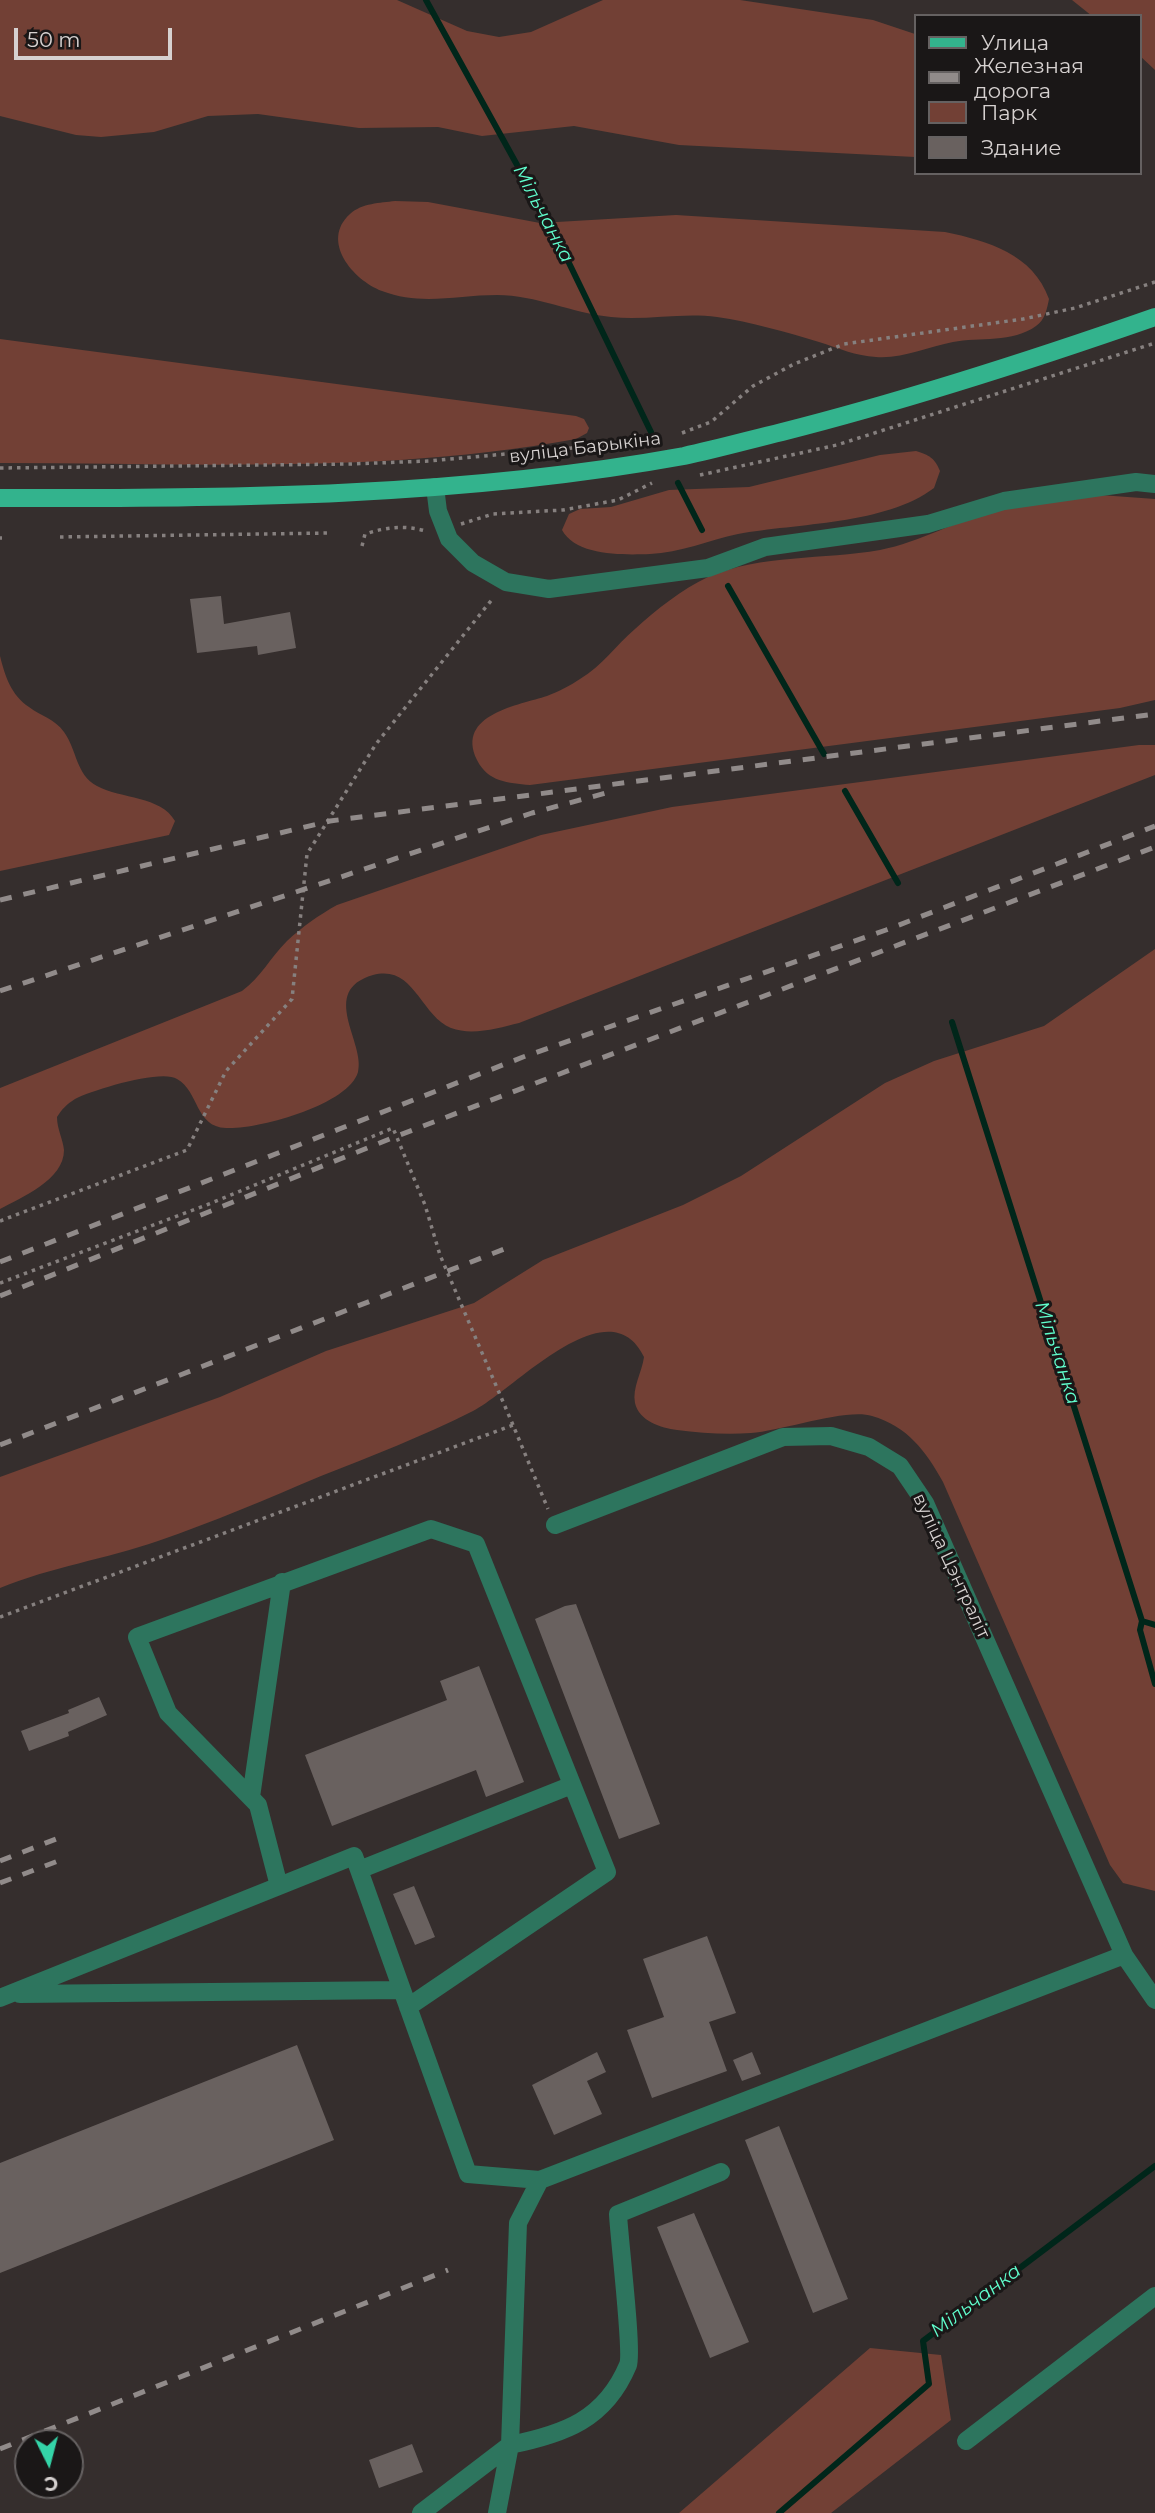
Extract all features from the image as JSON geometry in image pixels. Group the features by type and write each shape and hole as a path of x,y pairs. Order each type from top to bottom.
{"main road":[{"name":"вуліца Барыкіна","path":"0,498 280,495 435,487 569,473 689,455 921,394 1155,317"}],"street":[{"path":"435,487 446,533 473,563 506,582 549,589 708,568 765,547 928,524 1004,500 1136,482 1155,484"},
{"name":"вуліца Цэнтраліт","path":"555,1525 783,1437 831,1436 869,1447 900,1466 925,1503 1124,1955 1155,2000"},
{"path":"278,1886 258,1805 168,1713 137,1637 431,1529 476,1544 607,1872 408,2007"},
{"path":"251,1797 282,1582"},
{"path":"359,1870 572,1785"},
{"path":"6,1996 354,1856 468,2174 540,2179 1124,1955"},
{"path":"6,1996 402,1990"},
{"path":"421,2513 510,2445 550,2437 597,2413 629,2363 618,2214 721,2172"},
{"path":"497,2513 510,2445 518,2223 540,2179"},
{"path":"966,2441 1155,2296"}],"path":[{"path":"682,433 711,422 753,386 794,364 845,344 1036,316 1075,308 1155,282"},
{"path":"700,475 837,445 1155,344"},
{"path":"0,468 376,463 626,443"},
{"path":"362,546 365,534 380,529 403,525 446,533 494,514 563,510 618,500 652,483"},
{"path":"425,530 446,533"},
{"path":"60,537 328,533"},
{"path":"0,1221 187,1150 226,1071 292,999 307,854 376,744 506,582"},
{"path":"0,1283 209,1204 393,1128 425,1205 440,1255 555,1525"},
{"path":"0,1617 513,1425"}],"green space":[{"path":"0,0 397,0 467,31 499,37 531,32 603,0 740,0 873,20 914,34 914,157 679,145 574,126 482,136 438,127 359,128 258,114 208,116 154,132 101,137 76,135 0,116"},
{"path":"1072,0 1155,0 1155,70 1141,57 1141,14 1090,14"},
{"path":"395,201 428,202 540,223 676,215 945,232 993,245 1020,260 1042,284 1049,299 1042,321 1017,335 953,342 886,357 854,353 781,331 717,317 611,317 540,301 497,295 411,298 371,286 351,269 339,247 338,236 350,214 366,206"},
{"path":"0,339 576,416 584,419 589,428 587,433 576,439 433,458 216,465 0,463"},
{"path":"916,451 931,458 940,471 934,488 914,500 866,516 738,534 683,549 650,554 614,554 589,549 569,539 562,530 569,514 580,509 611,507 669,490 749,487 880,455"},
{"path":"1100,495 1155,499 1155,700 1120,708 530,785 499,780 487,773 477,760 473,744 475,732 482,722 507,708 547,696 576,681 595,668 660,607 708,577 749,564 880,550 995,511"},
{"path":"0,656 13,691 23,702 60,728 90,781 107,790 150,802 169,813 175,821 169,835 0,871"},
{"path":"1155,745 1155,775 519,1023 476,1031 451,1028 440,1022 416,992 398,977 387,974 373,975 357,983 349,993 346,1005 359,1060 358,1072 351,1084 338,1095 320,1105 279,1120 226,1128 208,1122 184,1085 169,1077 127,1082 84,1095 72,1101 57,1117 64,1150 57,1170 50,1179 30,1193 0,1209 0,1088 242,991 255,980 287,941 337,905 541,835 672,807"},
{"path":"1155,949 1155,1891 1123,1883 1110,1865 943,1482 914,1441 884,1420 861,1414 830,1417 742,1434 695,1432 658,1425 641,1415 635,1403 635,1392 644,1357 628,1338 608,1332 585,1336 536,1365 473,1411 397,1445 179,1534 39,1574 0,1588 0,1477 220,1397 326,1351 474,1303 543,1260 683,1205 741,1176 885,1083 934,1061 1044,1026"},
{"path":"870,2348 941,2355 951,2420 831,2513 679,2513"}],"building":[{"path":"221,596 224,624 290,612 296,648 258,655 257,646 197,653 190,599"},
{"path":"576,1604 660,1824 619,1839 535,1619"},
{"path":"479,1666 524,1782 486,1797 476,1770 332,1826 305,1755 447,1700 440,1681"},
{"path":"99,1697 107,1715 68,1732 69,1736 29,1751 21,1731 69,1713 68,1710"},
{"path":"414,1886 435,1937 415,1945 393,1894"},
{"path":"707,1936 736,2013 709,2022 727,2071 652,2098 627,2030 664,2017 643,1959"},
{"path":"297,2045 334,2140 0,2273 0,2163"},
{"path":"597,2052 606,2072 587,2081 602,2114 554,2135 532,2085"},
{"path":"752,2052 761,2074 742,2081 733,2060"},
{"path":"779,2126 848,2299 813,2313 745,2140"},
{"path":"694,2213 749,2342 710,2358 657,2227"},
{"path":"412,2444 423,2472 379,2488 369,2460"}],"waterway":[{"name":"Мільчанка","path":"426,0 553,230 651,432"},
{"name":"Мільчанка","path":"678,483 702,530"},
{"name":"Мільчанка","path":"728,586 824,754"},
{"name":"Мільчанка","path":"845,791 898,883"},
{"name":"Мільчанка","path":"952,1022 1142,1621 1140,1630 1155,1684"},
{"path":"1142,1621 1155,1625"},
{"name":"Мільчанка","path":"779,2513 929,2384 923,2341 1155,2166"}],"railway":[{"path":"0,900 330,821 1155,714"},
{"path":"0,991 532,813 606,793"},
{"path":"0,1262 523,1057 886,930 1155,826"},
{"path":"0,1296 397,1136 1155,847"},
{"path":"0,1445 507,1248"},
{"path":"0,1861 56,1839"},
{"path":"0,1883 66,1858"},
{"path":"0,2449 448,2270"}]}
